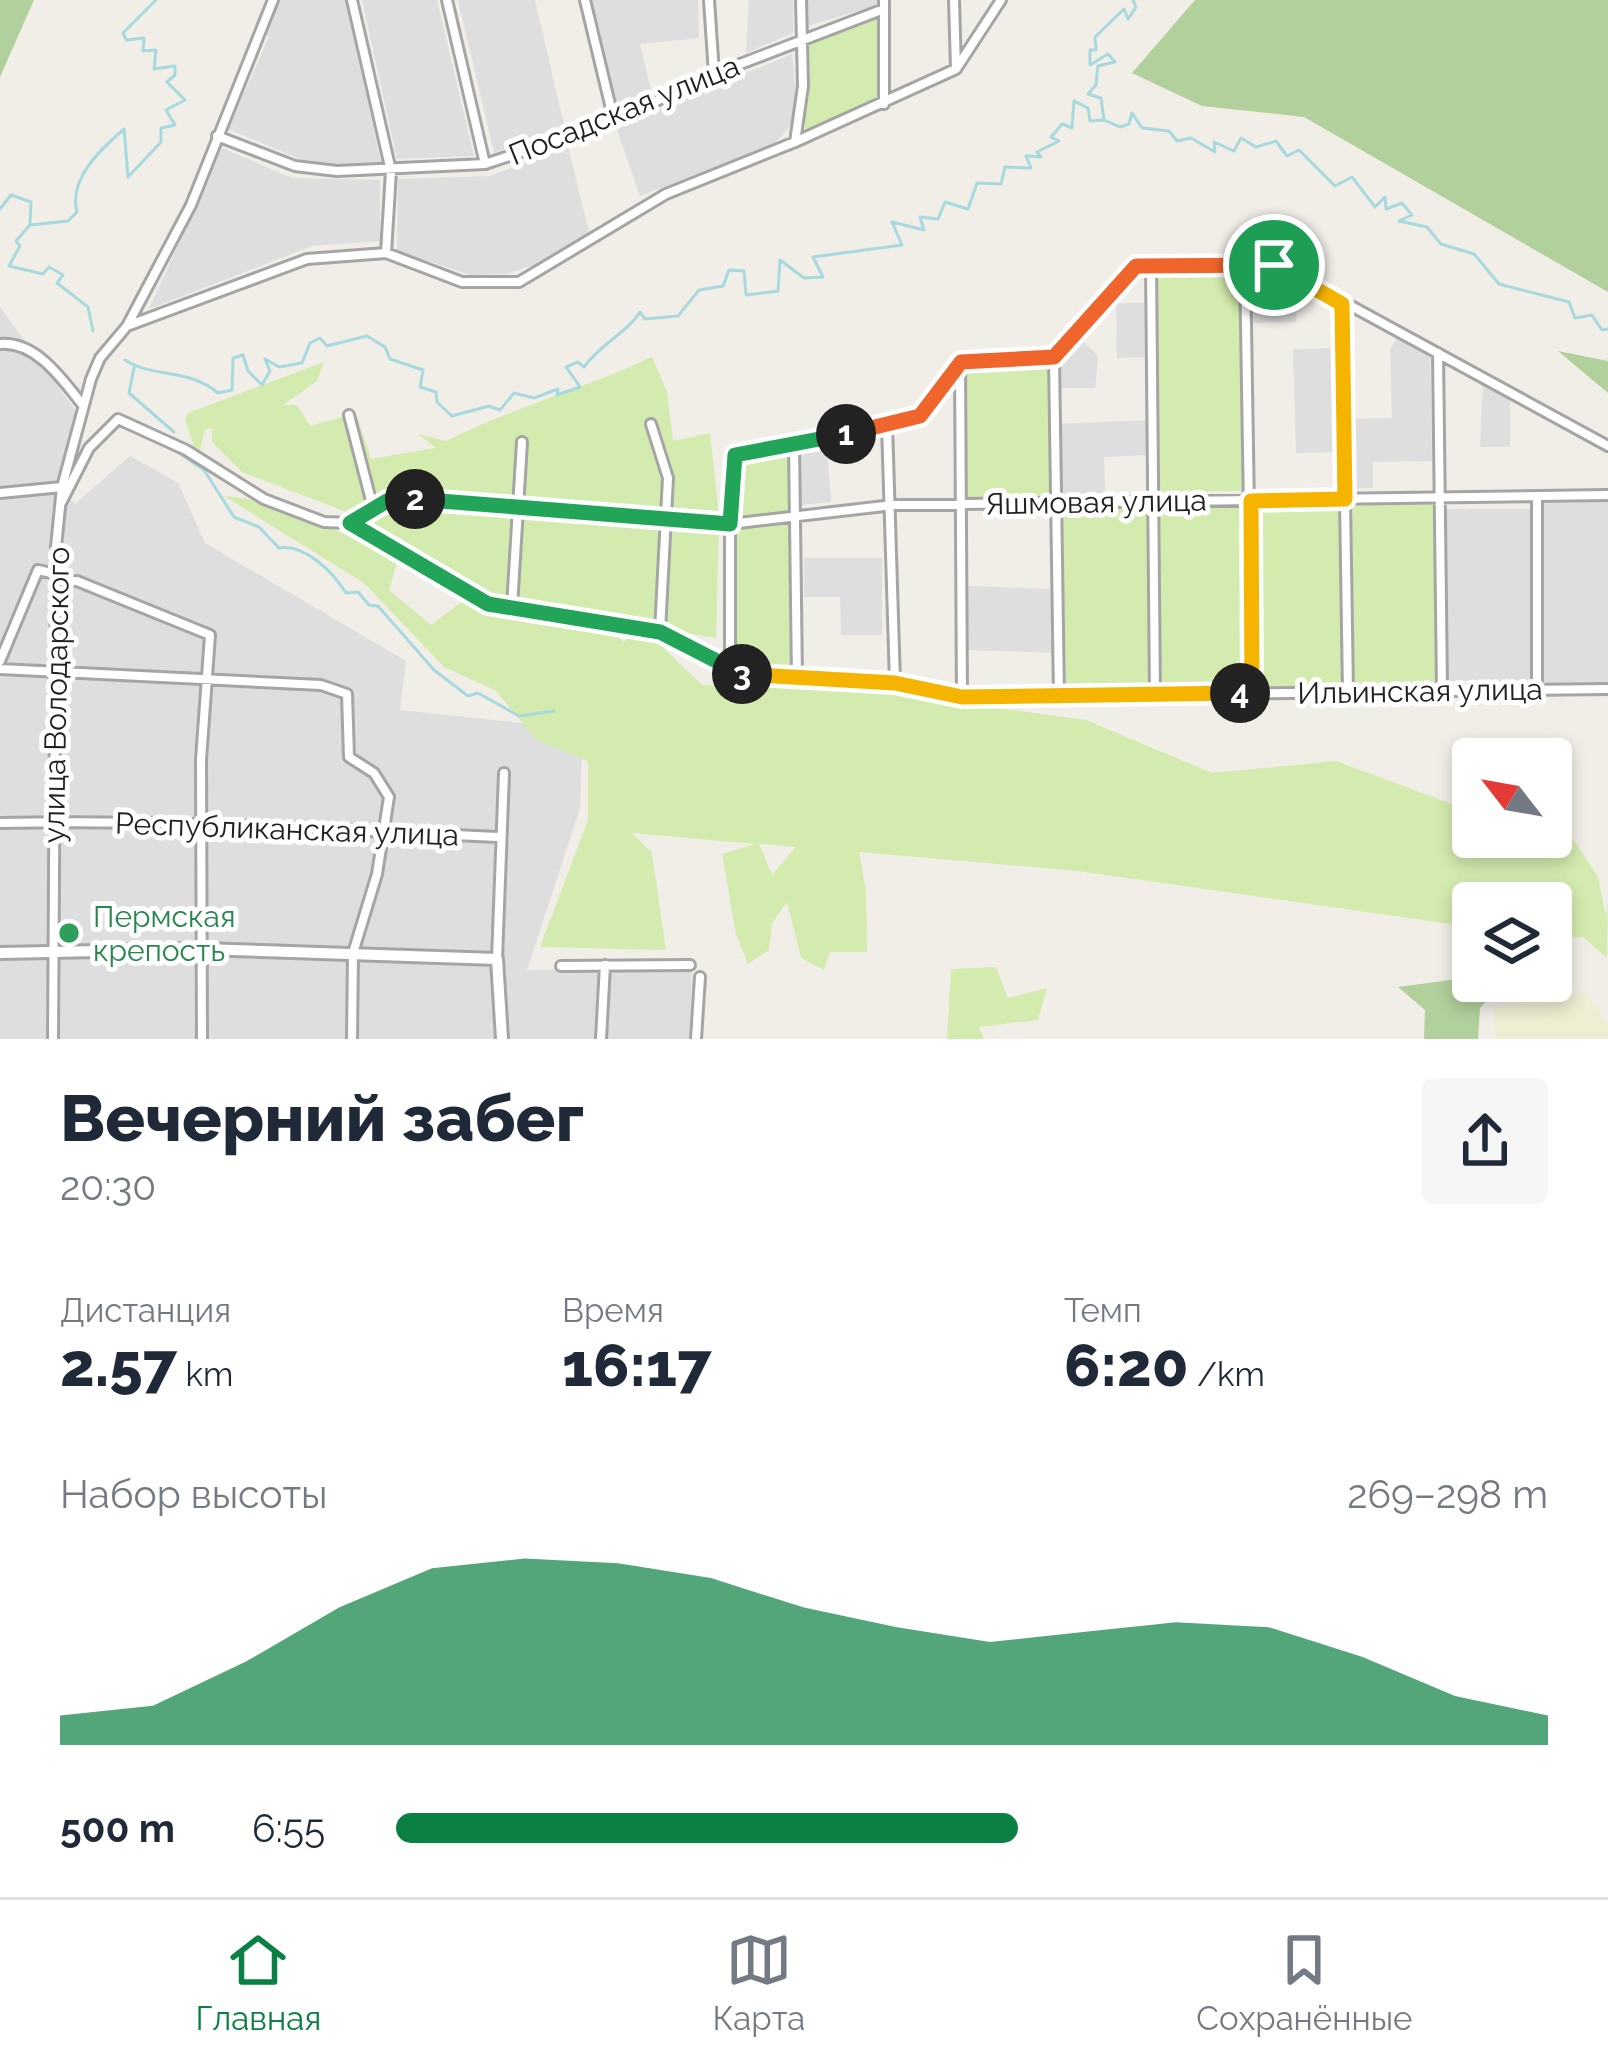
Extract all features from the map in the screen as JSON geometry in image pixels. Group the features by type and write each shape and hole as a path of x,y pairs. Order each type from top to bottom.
{"street":[{"path":"128,326 191,205 273,0"},
{"path":"352,0 391,171 386,253"},
{"path":"447,0 485,164"},
{"path":"585,0 614,121"},
{"path":"709,0 713,74"},
{"path":"794,142 801,118 801,0"},
{"path":"955,0 956,69"},
{"path":"128,326 308,259 386,253 462,282 519,282 666,194 884,104 956,69 1001,0"},
{"path":"884,4 884,104"},
{"name":"Посадская улица","path":"218,136 295,166 391,171 485,164 614,121 713,74 884,4"},
{"path":"1245,264 1252,692"},
{"path":"1151,265 1155,694"},
{"path":"1060,697 1054,357 1128,271 1151,265 1274,265 1608,446"},
{"path":"1342,304 1348,693"},
{"name":"улица Володарского","path":"53,1039 56,577 62,487 82,406 100,358 128,326"},
{"path":"0,344 13,343 33,352 82,406"},
{"path":"1438,351 1442,690"},
{"path":"61,502 89,448 118,419 186,450 278,505 324,522 350,523 488,604 660,632 730,671 735,455 920,416 961,362 1054,357"},
{"path":"961,362 962,697"},
{"path":"349,416 373,508 350,523"},
{"path":"651,424 668,478 660,632"},
{"path":"887,424 895,683"},
{"path":"512,607 523,442"},
{"path":"794,444 796,679"},
{"path":"0,493 62,487"},
{"name":"Яшмовая улица","path":"373,508 404,499 668,523 730,524 893,505 1608,495"},
{"path":"1537,498 1537,689"},
{"path":"202,1039 202,822 206,678 209,635 38,570 0,665 56,669 206,678 321,685 347,694 349,757 386,785 383,832 353,953 352,1039"},
{"name":"Ильинская улица","path":"730,671 895,683 962,697 1608,689"},
{"path":"502,1039 497,959 504,772"},
{"name":"Республиканская улица","path":"0,823 202,822 501,837"},
{"path":"0,952 202,949 497,959"},
{"path":"601,1039 604,965"},
{"path":"561,966 690,965"},
{"path":"696,1039 700,977"}],"shaded area":[{"path":"279,0 346,0 381,163 350,166 300,159 228,129 269,37 262,33"},
{"path":"362,0 437,0 474,156 397,159"},
{"path":"458,0 535,0 564,125 494,153"},
{"path":"590,0 698,0 699,38 640,44 651,90 615,105"},
{"path":"749,0 793,0 793,33 746,53"},
{"path":"807,0 878,0 878,5 807,26"},
{"path":"792,54 796,99 790,126 775,143 640,196 616,127"},
{"path":"568,147 589,232 544,262 506,274 471,275 397,251 398,179 490,176"},
{"path":"222,148 292,178 380,180 380,241 312,246 149,309"},
{"path":"1250,271 1272,273 1297,285 1296,322 1252,323"},
{"path":"1116,303 1144,303 1145,357 1117,358"},
{"path":"0,307 78,414 54,492 76,503 130,456 178,483 205,543 406,661 400,710 570,728 582,752 580,808 527,970 692,968 690,1039 0,1039"},
{"path":"1079,337 1098,356 1095,388 1058,388 1057,359"},
{"path":"1397,337 1430,352 1432,461 1373,462 1373,488 1350,489 1348,419 1392,418 1390,350"},
{"path":"1336,348 1339,452 1296,453 1293,349"},
{"path":"1483,382 1510,397 1510,447 1480,447"},
{"path":"1147,420 1148,455 1104,457 1105,493 1061,495 1058,424"},
{"path":"827,446 831,502 800,505 798,451"},
{"path":"1608,502 1608,684 1544,685 1541,503"},
{"path":"1446,509 1530,509 1531,681 1447,681"},
{"path":"804,558 882,558 882,635 841,635 840,597 804,597"},
{"path":"968,586 1054,589 1052,653 966,650"}],"green space":[{"path":"0,0 34,0 0,77"},
{"path":"1195,0 1608,0 1608,292 1304,117 1202,106 1132,73"},
{"path":"878,17 877,101 805,133 805,44"},
{"path":"1241,270 1243,491 1158,492 1156,271"},
{"path":"1558,351 1608,361 1608,393"},
{"path":"652,357 667,392 673,441 710,433 719,517 716,638 491,600 344,511 242,472 212,442 212,428 205,430 198,458 185,420 188,413 324,362 317,381 283,405 297,405 310,426 356,413 371,459 436,448 418,434 446,441"},
{"path":"1050,363 1052,496 967,498 965,365"},
{"path":"791,450 791,512 734,518 736,461"},
{"path":"224,496 292,511 397,563 389,590 431,625 464,600 514,620 616,636 624,642 631,635 657,642 702,685 878,692 1086,720 1212,773 1336,761 1452,804 1452,858 1572,858 1572,838 1598,877 1606,917 1608,901 1607,958 1583,937 1572,937 1572,882 1452,882 1452,924 1078,871 859,852 866,891 867,952 830,952 824,970 801,958 787,902 772,923 769,950 748,964 736,934 722,854 755,844 632,833 652,853 666,950 540,947 588,820 588,761 537,740 495,690 444,667 364,583","holes":["759,844 795,847 772,875"]},
{"path":"1437,502 1439,685 1353,686 1352,503"},
{"path":"1341,504 1341,686 1257,686 1256,505"},
{"path":"1246,505 1248,687 1159,688 1157,506"},
{"path":"1061,507 1148,507 1149,691 1066,692"},
{"path":"791,523 791,670 734,666 733,529"},
{"path":"996,967 1008,998 1047,988 1038,1020 979,1027 984,1039 947,1039 951,969"},
{"path":"1452,980 1452,1002 1485,1002 1480,1008 1478,1039 1424,1039 1425,1010 1398,987"},
{"path":"1585,992 1608,1024 1608,1039 1496,1039 1493,1008 1572,1002 1572,994"}],"waterway":[{"path":"30,225 68,221 77,212 75,200 82,177 124,129 128,177 161,142 161,128 175,125 166,110 185,100 167,82 175,75 175,66 154,69 156,50 143,51 144,38 126,40 123,33 156,0"},
{"path":"125,360 195,380 218,393 232,390 233,358 243,355 248,371 262,385 270,371 265,359 279,367 302,363 310,343 320,338 327,346 367,336 385,347 390,359 423,370 420,387 436,392 437,402 452,416 489,406 500,410 514,393 534,398 580,387 566,367 578,362 584,367 640,312 645,319 678,316 699,290 723,286 729,270 744,271 746,295 778,291 780,260 804,278 823,277 813,257 902,245 892,222 924,230 920,217 938,219 945,202 968,209 977,183 1001,184 1005,167 1031,168 1026,156 1041,157 1037,152 1059,141 1051,137 1062,124 1072,128 1074,101 1088,108 1090,121 1104,120 1101,98 1088,94 1096,85 1098,66 1115,62 1108,54 1090,65 1090,50 1096,50 1095,37 1124,9 1128,19 1136,7 1133,0"},
{"path":"1104,120 1120,127 1129,124 1132,113 1142,128 1169,131 1177,141 1191,138 1215,152 1214,142 1234,151 1241,138 1256,147 1276,141 1287,156 1299,150 1335,186 1352,177 1375,207 1385,197 1386,209 1402,203 1412,215 1399,221 1427,227 1441,244 1474,254 1499,284 1569,302 1575,318 1592,315 1602,330 1608,329"},
{"path":"0,209 11,195 31,202 30,223"},
{"path":"29,226 16,241 20,246 9,266 43,274 49,267 63,275 57,283 88,307 93,331"},
{"path":"134,368 129,393 174,432"},
{"path":"167,445 204,470 234,517 259,527 279,548 308,555 346,593 358,592 369,605 378,606 434,670 468,696 478,693 519,716 554,711"}],"place":[{"name":"Пермская крепость","path":"69,933"}],"route":[{"path":"1274,265 1342,304 1345,499 1251,501 1252,692 962,697 895,683 745,675 730,671 680,638 660,632 488,604 350,523 387,501 454,499 668,523 730,524 730,464 735,455 920,416 956,366 971,358 1054,357 1136,266 1274,265"}]}
